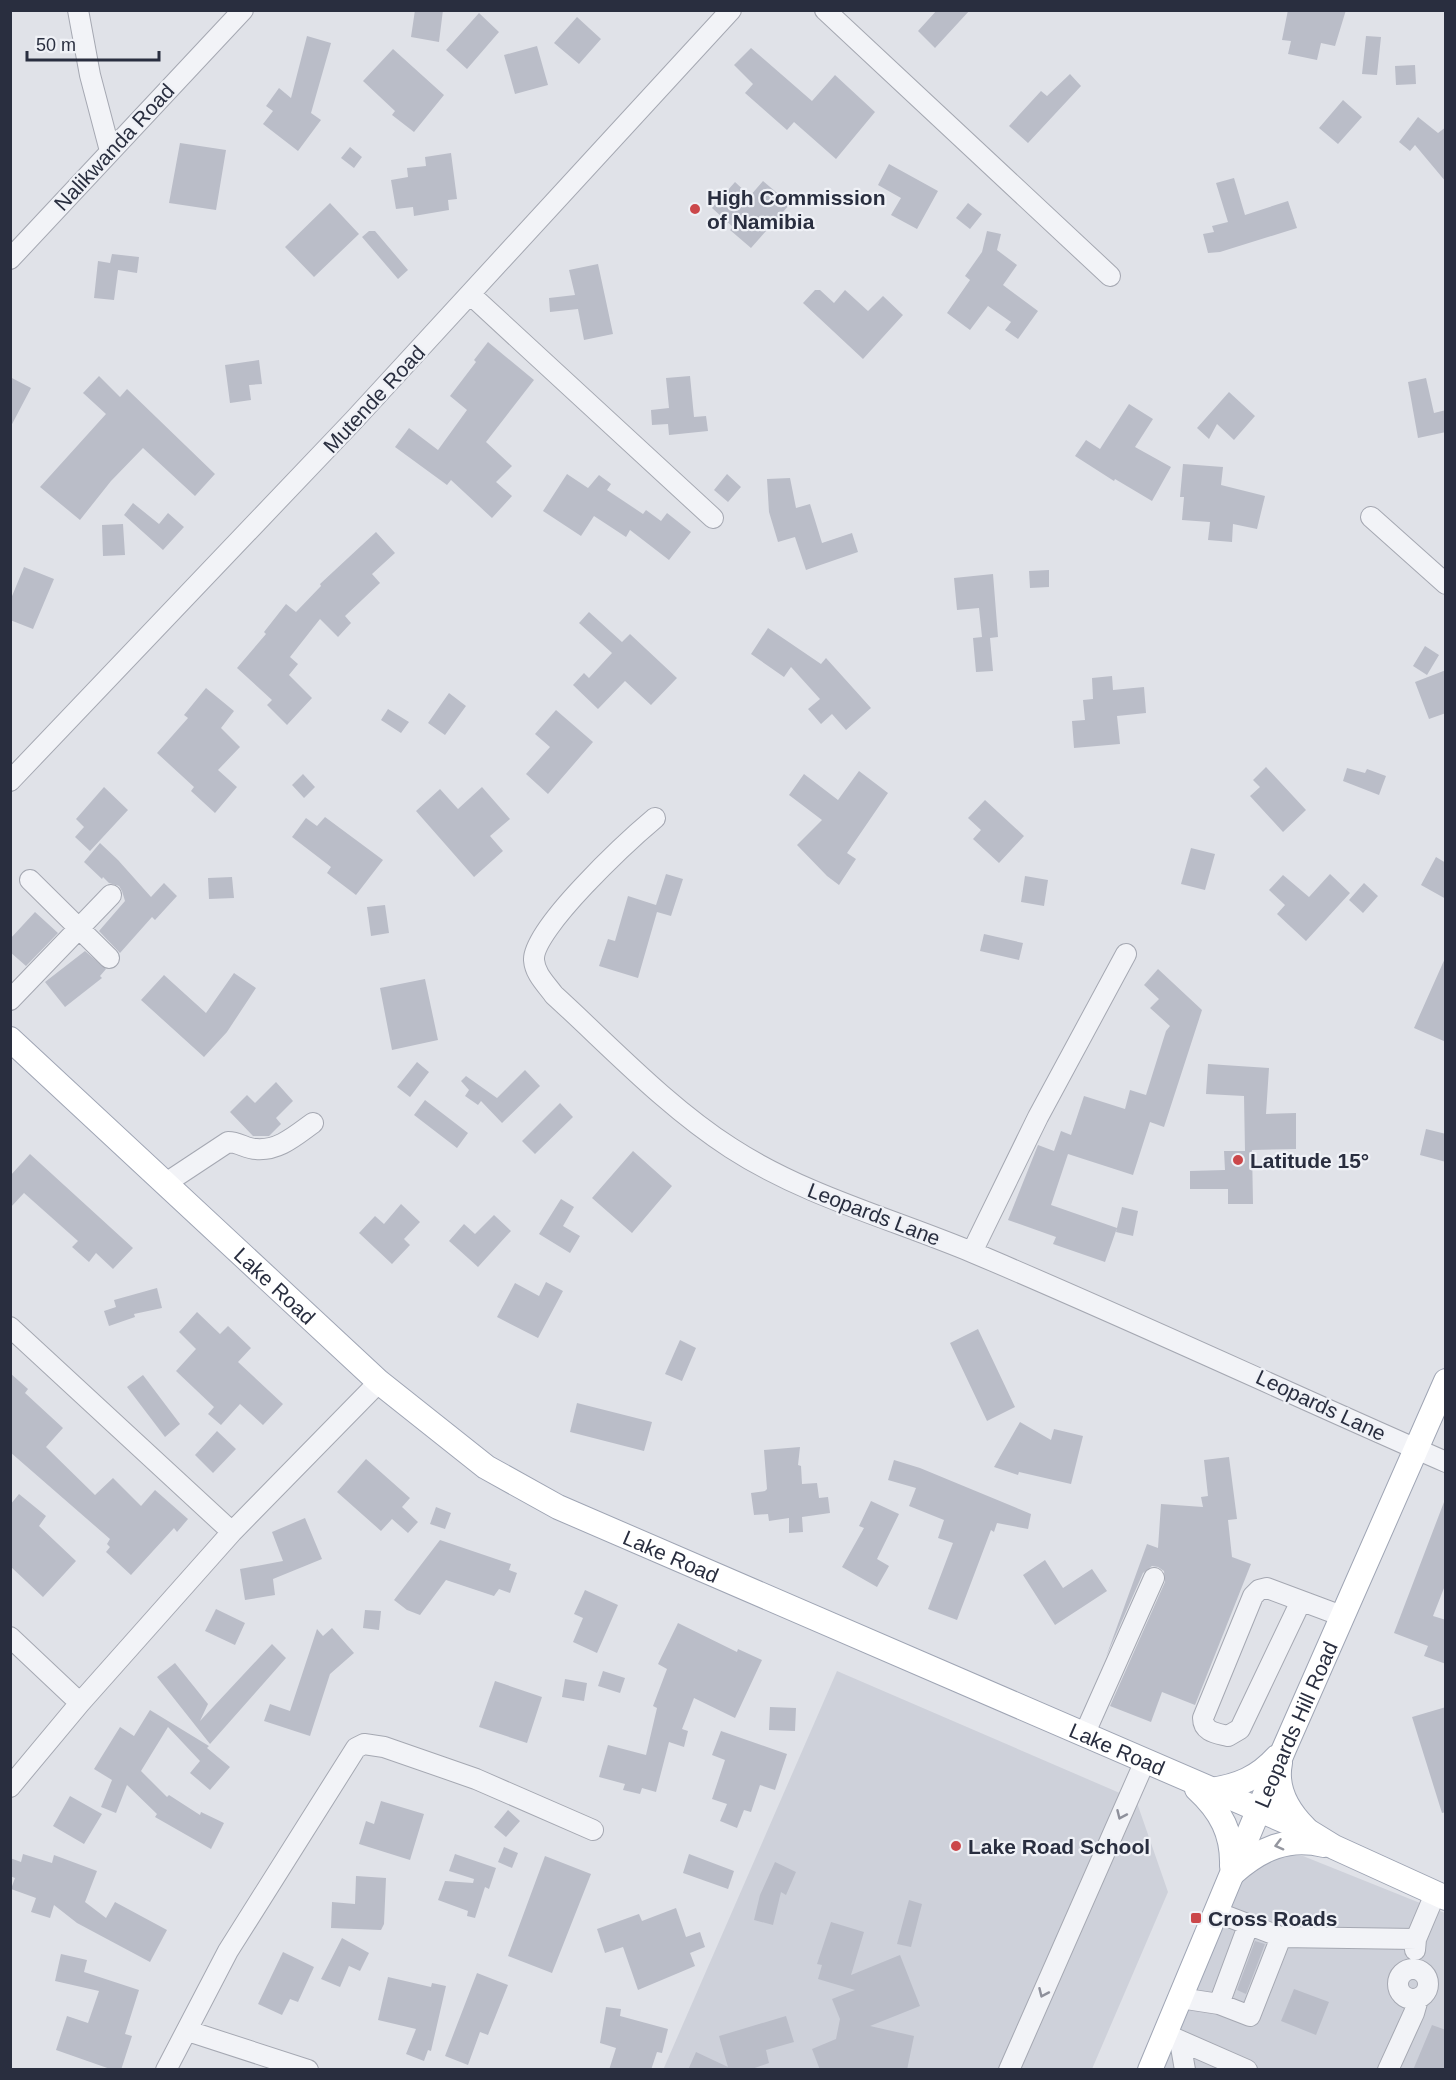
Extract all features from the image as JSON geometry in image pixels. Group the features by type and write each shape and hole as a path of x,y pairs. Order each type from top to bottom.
{"main road":[{"name":"Lake Road","path":"10,1039 379,1382 486,1467 549,1502 1308,1831 1334,1847 1440,1896"},
{"name":"Leopards Hill Road","path":"1150,2070 1172,2037 1180,1998 1258,1810 1446,1381"},
{"path":"1211,1790 1253,1779 1284,1749"},
{"path":"1284,1749 1279,1767 1280,1784 1285,1801 1295,1818 1308,1831"},
{"path":"1187,1780 1219,1812 1228,1831 1233,1852 1232,1875"},
{"path":"1232,1875 1252,1856 1277,1844 1306,1840 1334,1847"}],"street":[{"path":"78,10 90,75 110,151"},
{"name":"Nalikwanda Road","path":"10,259 243,10"},
{"name":"Mutende Road","path":"10,781 471,295 731,10"},
{"path":"825,10 1110,276"},
{"path":"471,295 713,518"},
{"path":"1371,517 1446,584"},
{"name":"Leopards Lane","path":"655,818 608,859 539,940 534,958 538,975 554,995 680,1111 730,1147 776,1175 972,1252 1195,1348 1446,1462"},
{"path":"30,880 109,958"},
{"path":"10,1000 111,895"},
{"path":"972,1252 1038,1117 1126,954"},
{"path":"166,1183 228,1142 239,1142 255,1149 282,1145 313,1123"},
{"path":"10,1327 232,1532"},
{"path":"10,1787 80,1703 232,1532 379,1382"},
{"path":"1084,1735 1154,1578"},
{"path":"1301,1601 1240,1729 1228,1736 1207,1730 1203,1725 1203,1718 1253,1596 1259,1590 1267,1588 1342,1616"},
{"path":"10,1637 80,1703"},
{"path":"166,2070 228,1951 350,1753 356,1748 364,1744 384,1747 476,1779 593,1830"},
{"path":"1009,2070 1145,1761"},
{"path":"1388,2070 1418,1999 1426,1994 1429,1984 1426,1975 1414,1968 1416,1939 1440,1896"},
{"path":"1216,1912 1248,1926 1281,1936 1416,1939"},
{"path":"1219,2004 1248,1926"},
{"path":"1180,1998 1219,2004 1250,2016 1281,1936"},
{"path":"188,2031 308,2070"},
{"path":"1172,2037 1185,2070"},
{"path":"1172,2037 1247,2070"}],"shaded area":[{"name":"Lake Road School","path":"837,1671 1136,1800 1168,1892 1092,2069 663,2070"},
{"path":"1271,1856 1303,1856 1445,1913 1445,2069 1159,2070 1245,1866"}],"building":[{"path":"415,10 443,10 439,42 411,37"},
{"path":"937,10 970,10 935,48 918,31"},
{"path":"1288,10 1346,10 1335,46 1321,43 1317,60 1288,54 1291,41 1282,40"},
{"path":"479,13 499,32 467,69 446,50"},
{"path":"577,17 601,39 579,64 554,43"},
{"path":"307,36 331,43 311,113 321,120 298,151 263,124 273,111 266,106 279,88 291,98"},
{"path":"1366,36 1381,37 1377,75 1362,74"},
{"path":"537,46 548,85 515,94 504,55"},
{"path":"751,48 812,101 835,75 875,112 836,159 794,122 787,130 745,93 753,84 734,65"},
{"path":"393,49 444,95 414,132 392,115 395,111 363,81"},
{"path":"1415,65 1416,84 1396,85 1395,66"},
{"path":"1070,74 1081,86 1028,143 1009,126 1041,91 1047,96"},
{"path":"1343,100 1362,117 1338,144 1319,128"},
{"path":"1418,117 1438,133 1446,127 1446,182 1415,145 1410,151 1399,142"},
{"path":"180,143 226,150 216,210 169,203"},
{"path":"350,147 362,157 354,168 341,158"},
{"path":"451,153 457,199 448,200 449,210 414,216 413,207 396,209 391,180 408,177 407,168 426,166 425,157"},
{"path":"889,164 938,191 917,229 891,215 901,198 878,185"},
{"path":"1234,178 1245,215 1288,201 1297,228 1220,252 1208,253 1203,234 1214,232 1212,226 1228,222 1216,183"},
{"path":"763,181 790,204 751,248 730,230 733,227 712,208 735,182 750,196"},
{"path":"330,203 359,234 314,277 285,247"},
{"path":"968,203 982,214 970,229 956,218"},
{"path":"369,231 375,231 408,270 398,279 362,237"},
{"path":"987,231 1001,234 997,250 1017,265 1003,285 1038,311 1018,339 1005,330 1011,322 988,306 970,330 947,313 970,280 965,276 982,252"},
{"path":"112,254 139,257 137,273 118,270 114,300 94,298 98,261 110,263"},
{"path":"598,264 613,334 584,340 578,309 550,312 549,298 575,295 569,270"},
{"path":"815,290 820,290 834,303 845,290 868,311 883,296 903,315 863,359 803,303"},
{"path":"488,342 534,380 486,442 512,466 496,482 512,496 492,518 451,480 447,485 395,447 409,428 438,450 467,410 450,396"},
{"path":"259,360 262,384 249,385 251,400 230,403 225,365"},
{"path":"99,376 120,397 127,389 215,474 195,496 143,448 111,481 80,520 40,487 106,414 83,393"},
{"path":"690,376 694,417 706,416 708,431 669,435 668,424 652,425 651,410 669,408 666,378"},
{"path":"10,377 31,388 10,428"},
{"path":"1426,378 1434,413 1446,410 1446,432 1418,438 1408,382"},
{"path":"1229,392 1255,416 1234,440 1217,424 1209,439 1197,428"},
{"path":"1129,404 1153,419 1135,447 1171,467 1152,501 1115,479 1114,481 1075,456 1086,440 1100,449"},
{"path":"1183,464 1223,467 1221,485 1265,496 1257,529 1233,524 1232,542 1208,540 1210,522 1182,520 1184,497 1180,497"},
{"path":"567,474 588,488 599,475 611,484 607,490 643,514 646,510 661,521 667,513 691,532 669,560 630,530 626,537 594,516 581,536 543,511"},
{"path":"727,474 741,487 728,502 714,490"},
{"path":"790,478 796,508 810,504 822,543 852,533 858,552 806,570 795,537 778,542 769,512 767,479"},
{"path":"133,503 159,524 168,513 184,527 163,550 124,515"},
{"path":"123,524 125,555 103,556 102,525"},
{"path":"376,532 395,553 372,574 380,583 345,616 351,623 338,637 320,619 290,657 298,664 289,675 312,698 287,725 267,705 272,700 237,668 266,634 264,632 286,604 296,612 321,586 320,584"},
{"path":"24,567 54,579 33,629 10,620 10,601"},
{"path":"1049,570 1049,587 1030,588 1029,571"},
{"path":"993,574 998,637 990,638 993,671 976,672 973,638 982,637 979,608 957,610 954,578"},
{"path":"589,612 622,642 630,634 677,678 651,705 625,681 598,709 573,685 584,673 589,678 612,653 579,623"},
{"path":"768,628 821,664 826,658 871,708 846,730 832,714 821,724 808,709 820,699 791,667 784,677 751,654"},
{"path":"1425,646 1439,655 1427,675 1413,666"},
{"path":"1446,670 1446,713 1429,719 1415,682"},
{"path":"1112,676 1113,690 1144,687 1146,713 1117,716 1120,744 1074,748 1072,721 1085,720 1083,700 1093,699 1092,678"},
{"path":"206,688 234,711 221,728 240,747 218,770 237,787 215,813 191,791 194,787 157,753 188,718 184,715"},
{"path":"449,693 466,706 445,735 428,723"},
{"path":"388,709 409,722 401,733 381,720"},
{"path":"556,710 593,742 548,794 526,774 550,747 535,734"},
{"path":"1266,767 1306,810 1283,832 1250,796 1260,787 1253,780"},
{"path":"1347,768 1365,773 1367,769 1386,776 1379,795 1343,781"},
{"path":"859,771 888,793 847,853 856,859 839,885 797,845 822,820 789,795 804,774 838,800"},
{"path":"303,774 315,787 304,798 292,785"},
{"path":"104,787 128,810 90,851 75,837 84,827 76,819"},
{"path":"482,787 510,819 490,836 503,851 474,877 416,811 440,789 458,809"},
{"path":"985,800 1024,836 999,863 973,839 981,830 968,818"},
{"path":"325,817 383,860 356,895 327,873 331,867 292,837 306,818 317,826"},
{"path":"100,843 151,897 164,883 177,896 155,920 152,917 120,953 99,931 125,901 122,891 119,886 109,883 103,877 102,879 84,862"},
{"path":"1191,848 1215,854 1205,890 1181,884"},
{"path":"1436,857 1446,863 1446,899 1421,885"},
{"path":"666,874 683,879 671,916 657,912 638,978 599,966 608,939 615,941 628,896 656,905"},
{"path":"1330,874 1350,893 1306,941 1277,914 1285,905 1269,890 1283,875 1309,897"},
{"path":"1025,876 1048,880 1044,906 1021,902"},
{"path":"232,877 234,898 209,899 208,878"},
{"path":"1364,883 1378,896 1363,913 1349,900"},
{"path":"385,905 389,933 371,936 367,907"},
{"path":"35,912 58,933 26,966 10,952 10,939"},
{"path":"984,934 1023,943 1019,960 980,951"},
{"path":"85,951 106,969 100,976 102,978 65,1007 45,982"},
{"path":"1446,956 1446,1042 1414,1028"},
{"path":"1158,969 1202,1010 1164,1127 1150,1122 1133,1175 1068,1154 1051,1205 1117,1228 1105,1262 1053,1244 1056,1237 1008,1220 1038,1145 1054,1151 1061,1131 1071,1135 1084,1096 1125,1109 1130,1090 1146,1095 1166,1031 1170,1026 1150,1008 1159,999 1144,985"},
{"path":"234,973 256,988 227,1032 204,1057 141,1000 164,975 206,1013"},
{"path":"425,979 438,1040 392,1050 380,988"},
{"path":"417,1062 429,1072 410,1097 397,1087"},
{"name":"Latitude 15°","path":"1208,1064 1269,1068 1266,1114 1296,1113 1296,1149 1252,1150 1253,1204 1228,1204 1228,1189 1190,1189 1190,1171 1225,1170 1224,1151 1245,1151 1244,1096 1206,1094"},
{"path":"525,1070 540,1086 502,1123 481,1101 478,1105 465,1096 469,1090 461,1081 466,1076 497,1098"},
{"path":"276,1082 293,1101 276,1118 281,1124 269,1136 253,1136 230,1112 247,1095 255,1103"},
{"path":"425,1100 468,1133 457,1148 414,1115"},
{"path":"560,1103 573,1117 535,1154 522,1141"},
{"path":"1426,1129 1446,1134 1446,1162 1420,1155"},
{"path":"633,1151 672,1186 632,1233 592,1198"},
{"path":"30,1154 133,1248 113,1269 96,1253 89,1262 72,1247 78,1241 24,1193 10,1208 10,1176"},
{"path":"561,1199 574,1207 563,1226 580,1236 570,1253 539,1234"},
{"path":"401,1204 420,1222 404,1239 410,1245 392,1264 359,1233 375,1216 384,1224"},
{"path":"1122,1207 1138,1211 1133,1236 1116,1232"},
{"path":"494,1215 511,1231 478,1267 449,1241 464,1224 475,1234"},
{"path":"546,1282 563,1291 538,1338 497,1317 515,1283 539,1296"},
{"path":"157,1288 162,1308 134,1314 135,1317 109,1326 104,1311 116,1307 114,1300"},
{"path":"197,1312 220,1334 228,1326 251,1348 238,1362 283,1404 263,1425 240,1404 221,1425 208,1414 214,1407 176,1371 196,1349 179,1332"},
{"path":"978,1329 1015,1407 987,1421 950,1343"},
{"path":"680,1340 696,1348 682,1381 665,1374"},
{"path":"10,1373 28,1389 25,1393 63,1428 46,1447 95,1495 113,1478 141,1506 155,1490 188,1519 177,1532 174,1528 131,1575 106,1552 110,1547 107,1544 110,1539 10,1452"},
{"path":"143,1375 180,1424 165,1437 127,1387"},
{"path":"577,1403 652,1422 644,1451 570,1432"},
{"path":"1020,1422 1051,1440 1054,1429 1083,1436 1071,1484 1019,1472 1018,1475 994,1467"},
{"path":"217,1431 236,1449 213,1473 195,1455"},
{"path":"800,1447 798,1465 801,1466 802,1484 817,1483 819,1498 828,1497 830,1513 802,1517 803,1532 789,1533 789,1518 769,1521 768,1514 754,1515 751,1493 767,1489 764,1450"},
{"path":"1229,1457 1237,1519 1228,1520 1232,1557 1251,1564 1195,1705 1162,1692 1151,1722 1110,1706 1165,1582 1164,1571 1158,1567 1152,1566 1143,1573 1106,1657 1147,1544 1158,1548 1161,1504 1203,1507 1201,1497 1208,1496 1204,1460"},
{"path":"366,1459 410,1498 402,1507 418,1522 408,1533 392,1519 381,1531 337,1492"},
{"path":"894,1460 920,1468 1031,1514 1028,1529 997,1523 994,1532 991,1530 957,1620 928,1609 953,1543 938,1538 944,1520 909,1506 916,1488 888,1480"},
{"path":"19,1494 46,1516 39,1526 76,1561 43,1597 10,1566 10,1505"},
{"path":"871,1501 899,1514 877,1559 889,1566 877,1587 842,1567 864,1528 859,1526"},
{"path":"1444,1502 1446,1583 1433,1616 1446,1620 1446,1664 1424,1656 1428,1646 1394,1633"},
{"path":"436,1507 451,1513 445,1529 430,1524"},
{"path":"305,1518 322,1559 273,1579 275,1595 245,1600 240,1569 283,1561 272,1532"},
{"path":"440,1540 511,1564 509,1570 517,1573 510,1593 499,1589 494,1596 446,1580 420,1615 407,1610 394,1600"},
{"path":"1045,1560 1063,1588 1092,1569 1107,1591 1055,1625 1023,1575"},
{"path":"585,1590 618,1605 597,1653 573,1642 583,1618 574,1614"},
{"path":"216,1609 245,1623 235,1645 205,1631"},
{"path":"365,1610 381,1611 379,1630 363,1628"},
{"path":"678,1623 737,1652 738,1649 762,1660 735,1718 694,1698 682,1729 688,1731 684,1747 669,1742 656,1792 642,1788 640,1794 623,1790 625,1784 599,1777 608,1745 646,1755 657,1708 653,1706 667,1669 658,1664"},
{"path":"332,1628 354,1653 330,1674 310,1736 264,1721 270,1704 290,1711 317,1629 323,1636"},
{"path":"272,1644 286,1658 210,1744 157,1677 175,1663 208,1704 200,1721"},
{"path":"603,1671 625,1678 620,1693 598,1686"},
{"path":"565,1679 587,1683 584,1701 562,1697"},
{"path":"495,1681 542,1697 527,1743 479,1727"},
{"path":"770,1707 796,1708 795,1731 769,1730"},
{"path":"1446,1707 1446,1812 1442,1813 1412,1717"},
{"path":"150,1710 209,1746 207,1748 230,1767 210,1790 190,1773 200,1761 168,1727 141,1771 167,1797 169,1795 200,1815 201,1812 224,1823 211,1849 155,1817 157,1814 127,1785 116,1813 101,1807 112,1780 94,1769 120,1727 134,1736"},
{"path":"721,1731 787,1754 775,1790 760,1785 751,1812 744,1810 737,1828 720,1821 727,1804 712,1799 725,1760 712,1755"},
{"path":"70,1796 102,1814 84,1844 53,1826"},
{"path":"381,1801 424,1814 410,1860 359,1844 366,1821 374,1824"},
{"path":"508,1810 520,1821 506,1837 494,1827"},
{"path":"504,1847 518,1853 512,1868 498,1862"},
{"path":"23,1854 52,1863 54,1855 97,1871 85,1902 106,1918 115,1902 167,1930 150,1962 77,1923 54,1905 50,1918 31,1912 36,1898 11,1889 15,1878 10,1876 10,1858 21,1862"},
{"path":"455,1854 496,1868 489,1889 485,1887 475,1918 467,1916 468,1911 438,1900 445,1881 473,1883 474,1879 449,1871"},
{"path":"689,1854 734,1871 728,1889 683,1873"},
{"path":"545,1856 591,1874 552,1973 508,1956"},
{"path":"775,1862 796,1872 786,1895 781,1892 773,1925 754,1920 760,1895"},
{"path":"356,1876 386,1878 384,1924 381,1930 331,1928 332,1902 355,1904"},
{"path":"909,1900 922,1904 911,1947 897,1944"},
{"path":"676,1908 686,1937 700,1932 705,1947 690,1953 695,1966 638,1990 623,1947 605,1953 597,1929 639,1914 642,1921"},
{"path":"831,1922 864,1932 851,1975 900,1955 920,2006 870,2026 914,2036 907,2070 820,2070 812,2049 836,2039 840,2019 832,1999 855,1990 818,1979 822,1965 817,1964"},
{"path":"342,1938 369,1953 360,1971 349,1966 340,1987 321,1979"},
{"path":"1255,1941 1265,1944 1246,1994 1237,1990"},
{"path":"283,1952 314,1967 298,2002 290,1999 282,2015 258,2004"},
{"path":"61,1954 87,1960 84,1972 139,1990 125,2034 132,2036 121,2070 113,2070 56,2050 67,2016 88,2023 99,1991 55,1981"},
{"path":"477,1973 508,1985 488,2035 480,2032 468,2065 445,2056"},
{"path":"388,1977 431,1987 432,1983 446,1986 431,2051 428,2050 424,2061 406,2054 416,2029 378,2020"},
{"path":"1294,1989 1329,2002 1316,2035 1281,2021"},
{"path":"606,2007 621,2009 620,2016 668,2029 662,2053 657,2052 651,2070 609,2070 616,2048 600,2043"},
{"path":"786,2016 794,2042 766,2050 769,2063 749,2070 688,2070 696,2052 728,2067 719,2036"},
{"path":"1432,2025 1446,2030 1446,2070 1413,2070"}],"place":[{"name":"High Commission of Namibia","path":"695,209"},
{"name":"Latitude 15°","path":"1238,1160"},
{"name":"Lake Road School","path":"956,1846"},
{"name":"Cross Roads","path":"1196,1918"}]}
